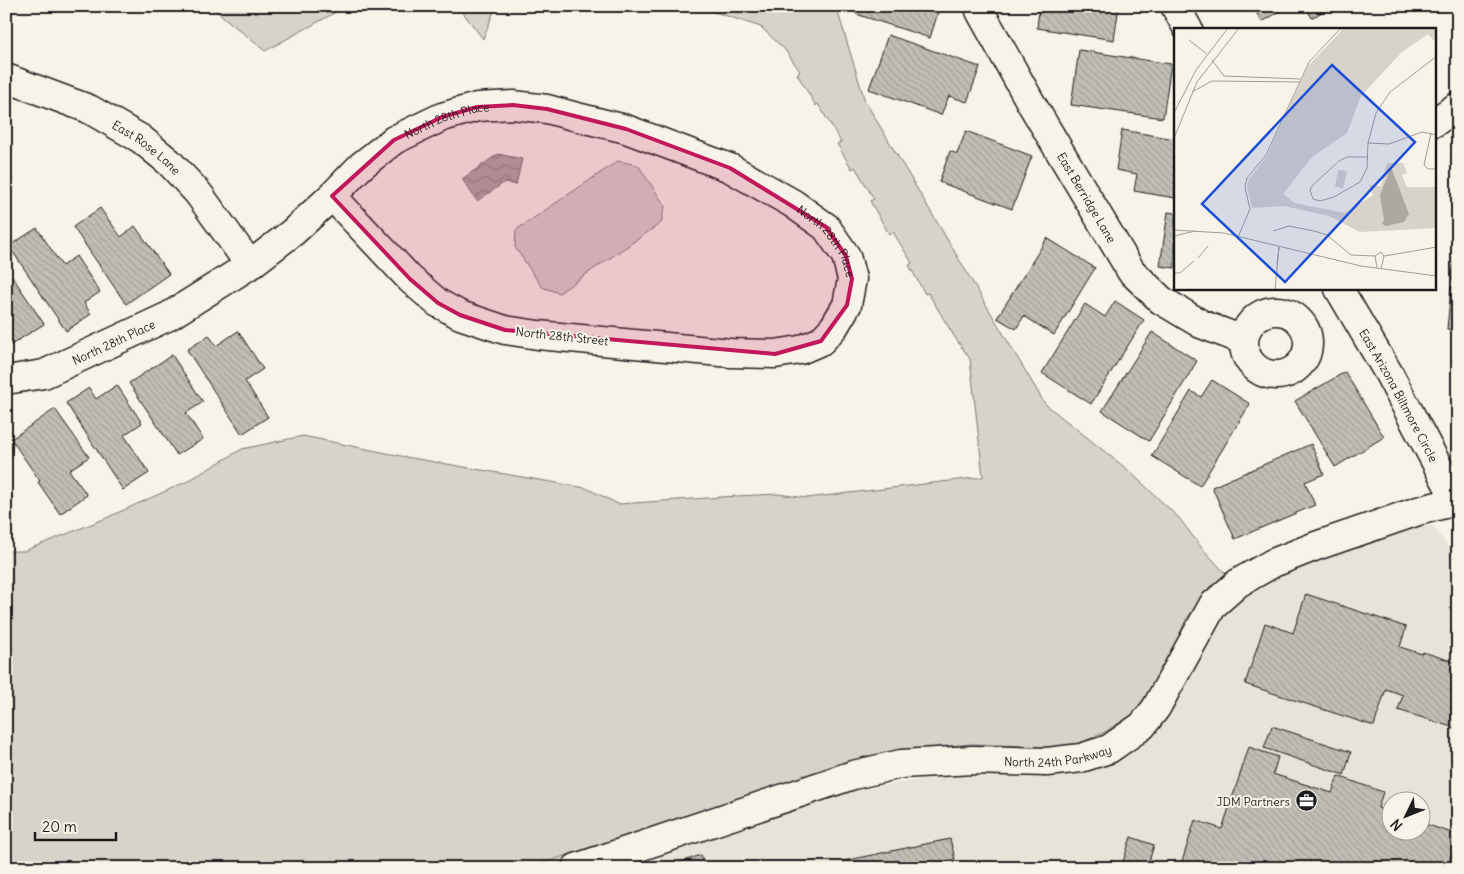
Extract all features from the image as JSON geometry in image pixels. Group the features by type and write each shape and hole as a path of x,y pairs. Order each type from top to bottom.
{"street":[{"name":"East Berridge Lane","path":"980,6 980,11 1031,103 1131,271 1161,300 1201,324 1243,340"},
{"path":"1175,6 1187,28"},
{"name":"East Rose Lane","path":"6,78 90,109 141,140 169,162 198,192 250,265"},
{"name":"North 28th Place","path":"6,380 44,374 169,316 250,265 294,232 361,166 394,140 442,117 476,108 513,105 547,110 626,129 730,168 792,204 826,227 846,256 852,279 846,305 834,327"},
{"path":"1436,121 1458,106"},
{"name":"North 28th Street","path":"332,196 410,279 438,303 460,315 505,330 538,335 731,353 775,354 800,350 820,341 834,327"},
{"name":"East Arizona Biltmore Circle","path":"1340,290 1389,374 1457,502"},
{"name":"North 24th Parkway","path":"576,868 853,775 900,764 973,760 1047,762 1081,758 1109,749 1142,726 1156,708 1213,605 1238,583 1273,563 1307,550 1418,511 1457,502"}],"highlighted area":[{"path":"513,105 547,109 626,129 730,168 826,227 846,256 852,279 847,305 821,341 775,354 505,330 460,315 438,303 410,279 332,196 394,140 442,117 477,107"}],"shaded area":[{"path":"210,6 347,6 265,51"},
{"path":"458,6 496,6 483,39"},
{"path":"696,6 836,6 865,101 1045,404 1128,470 1179,518 1201,547 1226,574 1186,619 1160,681 1146,703 1132,715 1103,733 1078,744 1047,747 971,744 908,750 849,762 528,868 6,868 6,551 24,551 104,519 188,481 242,449 303,436 406,457 586,488 618,504 778,494 807,498 983,477 970,359 928,293 925,294 909,265 912,263 893,232 889,234 870,201 874,199 855,167 852,169 837,144 841,142 797,74 800,71 785,50 761,27"},
{"path":"618,161 638,165 665,206 661,223 559,293 542,287 515,247 516,230"},
{"path":"1419,525 1433,526 1458,560 1458,868 528,868 738,797 850,791 949,775 1051,775 1118,761 1144,744 1168,716 1217,622 1254,587 1296,564"}],"water":[{"path":"498,154 522,159 516,185 505,182 477,201 462,179"}],"building":[{"path":"858,6 940,6 930,38 856,14"},
{"path":"1021,6 1119,6 1114,40 1037,28 1039,10"},
{"path":"1252,6 1289,6 1262,22"},
{"path":"1305,6 1332,6 1312,18"},
{"path":"888,35 980,67 967,102 949,96 941,115 869,89"},
{"path":"1079,50 1171,64 1163,118 1071,105"},
{"path":"1122,130 1174,139 1174,198 1134,191 1137,174 1116,170"},
{"path":"966,131 1032,156 1012,209 939,182 950,151 957,154"},
{"path":"100,208 121,237 135,226 169,274 126,304 73,227"},
{"path":"1168,212 1174,213 1174,268 1160,266"},
{"path":"1456,218 1458,218 1458,280 1452,280"},
{"path":"37,228 62,266 76,256 100,292 84,303 91,314 66,331 9,246"},
{"path":"1047,238 1095,268 1054,335 1024,316 1016,329 997,318"},
{"path":"12,276 44,324 6,348 6,280"},
{"path":"1451,287 1458,288 1458,330 1447,329"},
{"path":"1115,301 1144,320 1091,404 1042,373 1085,304 1105,317"},
{"path":"238,331 263,369 245,381 268,417 242,434 187,350 209,335 216,346"},
{"path":"1152,332 1197,361 1149,441 1102,411"},
{"path":"172,355 203,402 186,413 203,439 177,455 129,383"},
{"path":"1345,372 1384,437 1335,467 1295,401"},
{"path":"1212,380 1250,404 1200,486 1152,456 1191,391 1201,397"},
{"path":"117,385 142,423 124,435 149,473 123,490 66,403 89,388 96,399"},
{"path":"55,409 89,457 69,470 87,495 60,514 11,439"},
{"path":"1311,444 1324,474 1305,482 1315,505 1235,539 1212,487"},
{"path":"1306,594 1406,627 1400,647 1458,663 1458,729 1398,710 1403,695 1386,689 1374,726 1245,684 1265,623 1293,633"},
{"path":"1272,726 1351,752 1344,775 1264,748"},
{"name":"JDM Partners","path":"1249,747 1278,757 1273,774 1332,793 1338,776 1383,792 1378,808 1382,809 1382,842 1432,842 1432,826 1458,835 1447,868 1343,868 1327,862 1325,868 1180,868 1195,820 1222,829"},
{"path":"1131,837 1154,845 1147,868 1121,868"},
{"path":"950,839 955,859 913,868 844,868 843,861"},
{"path":"701,855 706,868 664,868"}],"place":[{"name":"JDM Partners","path":"1306,801"}]}
